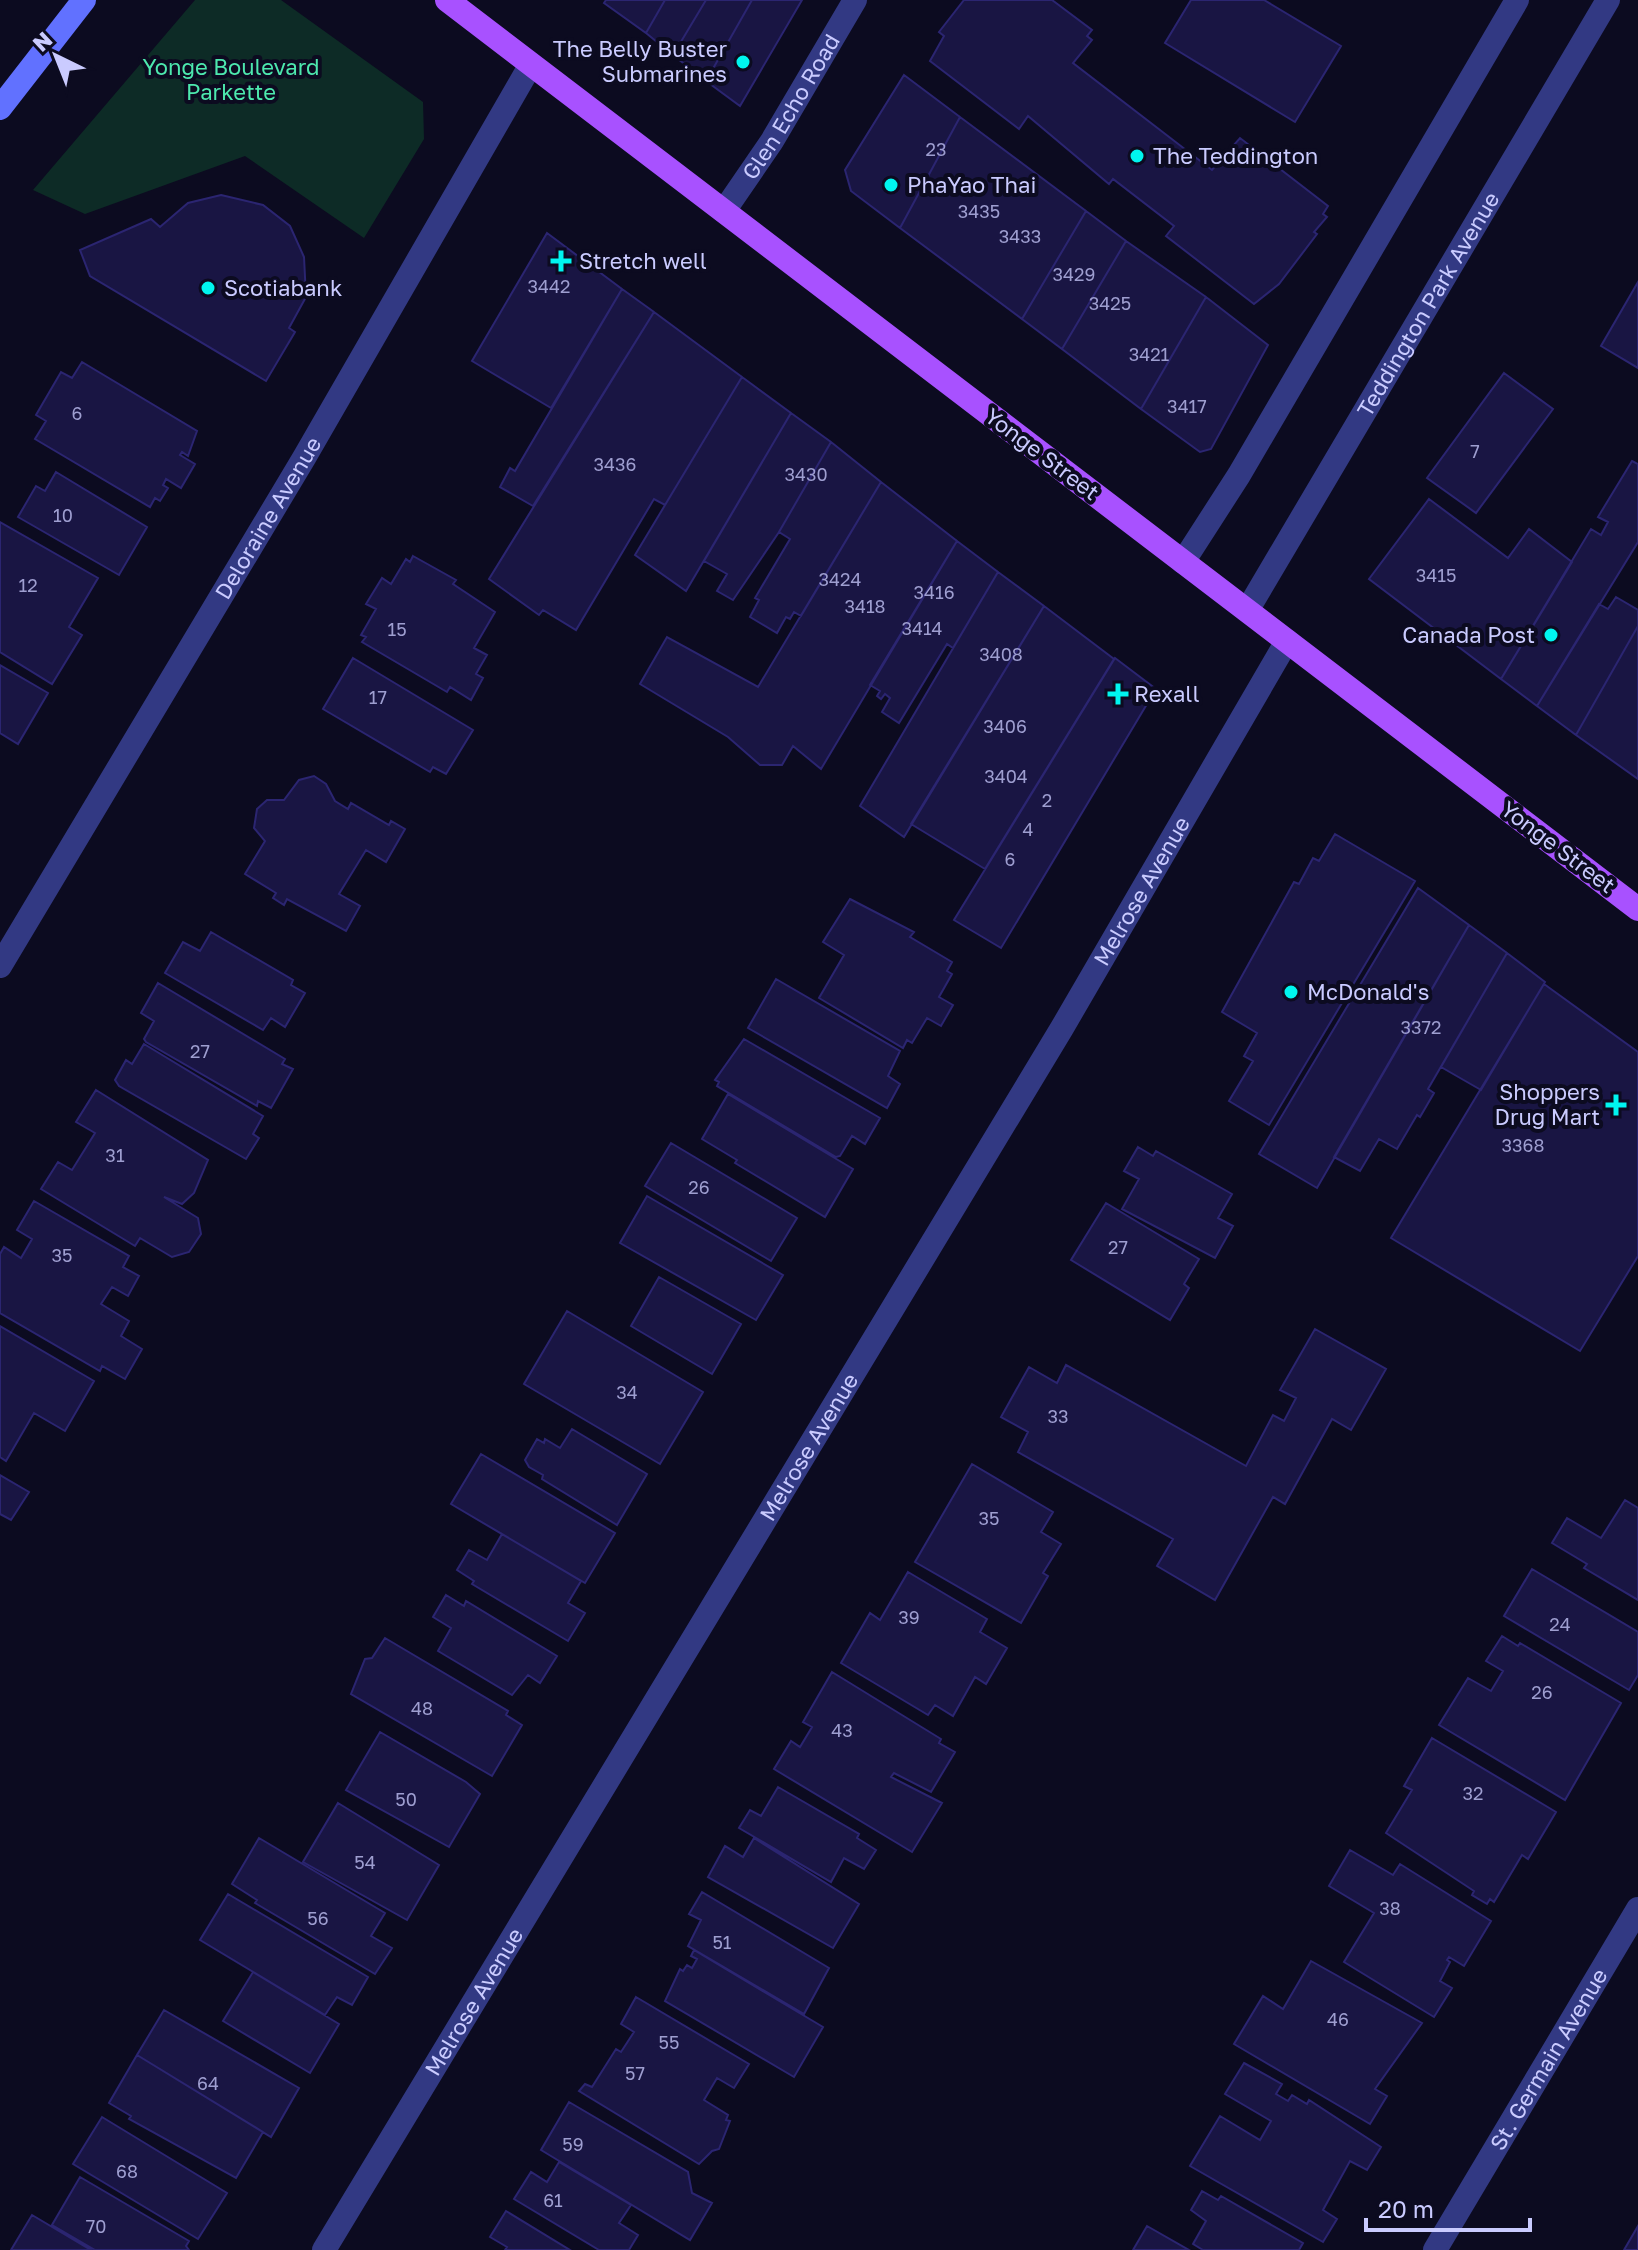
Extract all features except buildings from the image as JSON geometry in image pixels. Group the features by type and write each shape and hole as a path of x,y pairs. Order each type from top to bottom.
{"main road":[{"name":"Yonge Street","path":"447,0 1638,909"}],"street":[{"path":"0,108 84,0"},
{"name":"Glen Echo Road","path":"724,211 772,141 855,0"},
{"path":"1183,562 1239,475 1517,0"},
{"name":"Teddington Park Avenue","path":"1248,609 1608,0"},
{"name":"Deloraine Avenue","path":"0,966 317,436 530,66"},
{"name":"Melrose Avenue","path":"324,2250 1062,1028 1287,641"},
{"name":"St. Germain Avenue","path":"1435,2250 1638,1909"}],"green space":[{"name":"Yonge Boulevard Parkette","path":"195,0 281,0 423,102 424,139 364,238 245,156 85,214 33,190"}],"place":[{"name":"The Belly Buster Submarines","path":"743,62"},
{"name":"The Teddington","path":"1137,156"},
{"name":"PhaYao Thai","path":"891,185"},
{"name":"Stretch well","path":"561,261"},
{"name":"Scotiabank","path":"208,288"},
{"name":"Canada Post","path":"1551,635"},
{"name":"Rexall","path":"1118,694"},
{"name":"McDonald's","path":"1291,992"},
{"name":"Shoppers Drug Mart","path":"1616,1105"}]}
